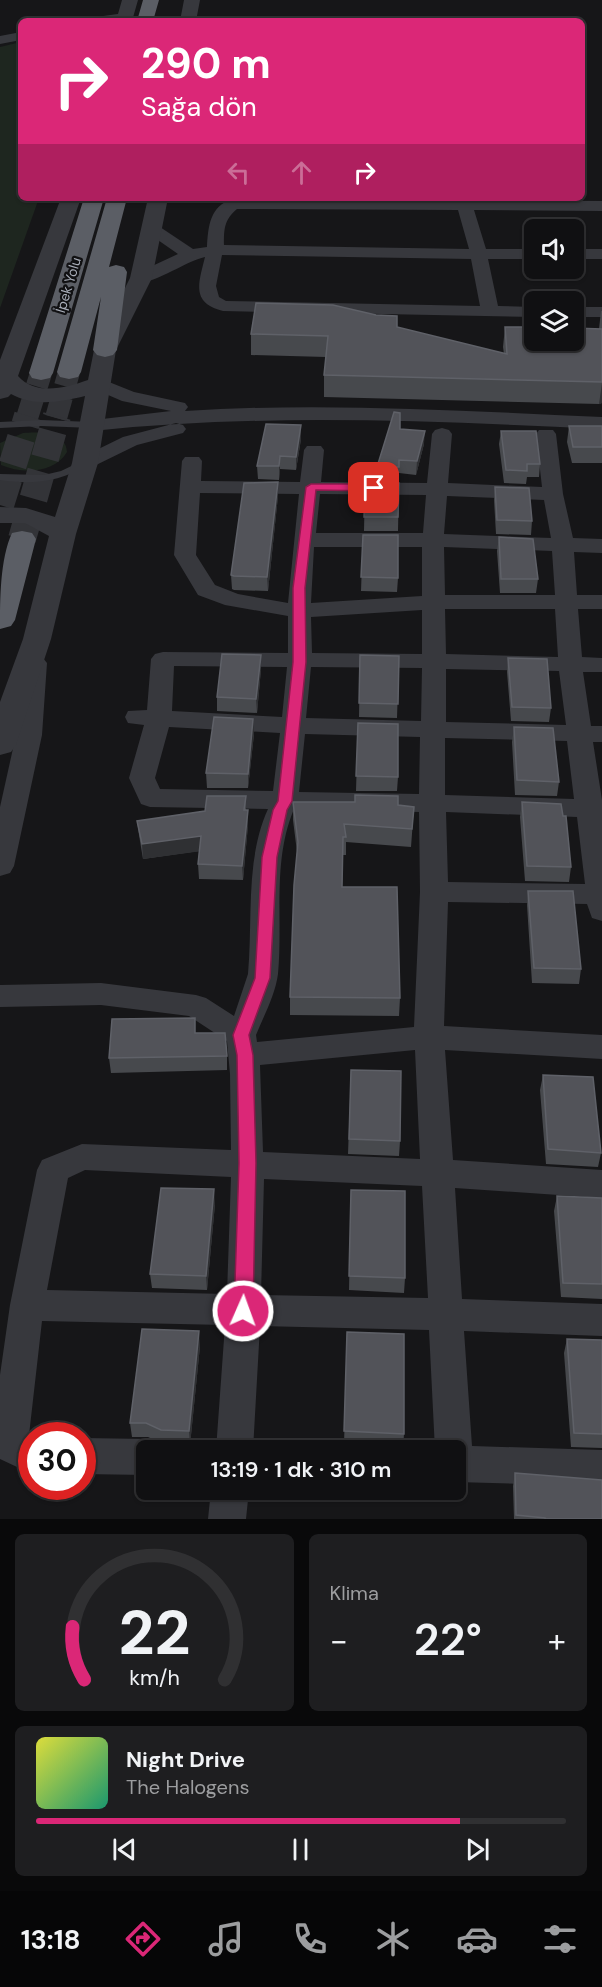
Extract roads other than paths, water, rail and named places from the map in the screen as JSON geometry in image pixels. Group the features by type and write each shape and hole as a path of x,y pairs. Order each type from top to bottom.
{"highway":[{"path":"146,18 151,0"},
{"name":"İpek Yolu","path":"41,373 93,201"},
{"name":"İpek Yolu","path":"69,372 116,201"},
{"path":"105,350 111,299 130,201"},
{"path":"0,620 22,539"}],"street":[{"path":"124,18 130,0"},
{"path":"189,18 192,0"},
{"path":"0,40 18,37"},
{"path":"70,201 3,384 47,396 74,392 99,384 129,397 151,402 241,413"},
{"path":"0,745 37,639 63,534 85,463 105,350 141,278 157,201"},
{"path":"524,312 223,306 211,300 207,286 215,250 216,225 222,213 233,204 602,206"},
{"path":"464,204 479,254 490,312"},
{"path":"151,228 190,255"},
{"path":"141,278 190,255 215,250 524,254"},
{"path":"584,254 602,254"},
{"path":"584,312 602,312"},
{"path":"92,425 165,417 241,413 427,416 602,423"},
{"path":"85,463 111,449 152,435 223,421 284,414"},
{"path":"441,434 433,540 434,892 429,1037 453,1440"},
{"path":"434,892 601,900 591,733 570,663 563,546 553,495 546,434"},
{"path":"235,1440 243,1311 247,1163 243,1045 263,978 269,857 280,810 285,801 295,726 300,662 297,611 314,450"},
{"path":"192,461 185,555 206,590 233,600 297,611 433,602 602,602"},
{"path":"190,487 436,489 553,495"},
{"path":"0,515 32,515 47,521 63,534"},
{"path":"305,540 433,540 602,546"},
{"path":"0,866 29,735 37,639"},
{"path":"596,809 432,803 150,798 142,778 148,717 163,660 434,661 602,665"},
{"path":"148,717 295,726 591,733"},
{"path":"0,996 101,994 196,1006 243,1045 429,1037 602,1047"},
{"path":"18,1449 9,1444 27,1305 53,1170 82,1157 247,1163 602,1184"},
{"path":"27,1305 243,1311 447,1313 602,1320"},
{"path":"96,1456 136,1457"},
{"path":"466,1464 602,1468"},
{"path":"226,1519 229,1500"}],"lane":[{"path":"0,425 41,423 92,425"},
{"path":"0,477 45,478 73,471 85,463"}],"tunnel":[{"path":"56,418 69,372"},
{"path":"27,418 41,373"},
{"path":"0,505 28,416"},
{"path":"22,539 57,416"}]}
